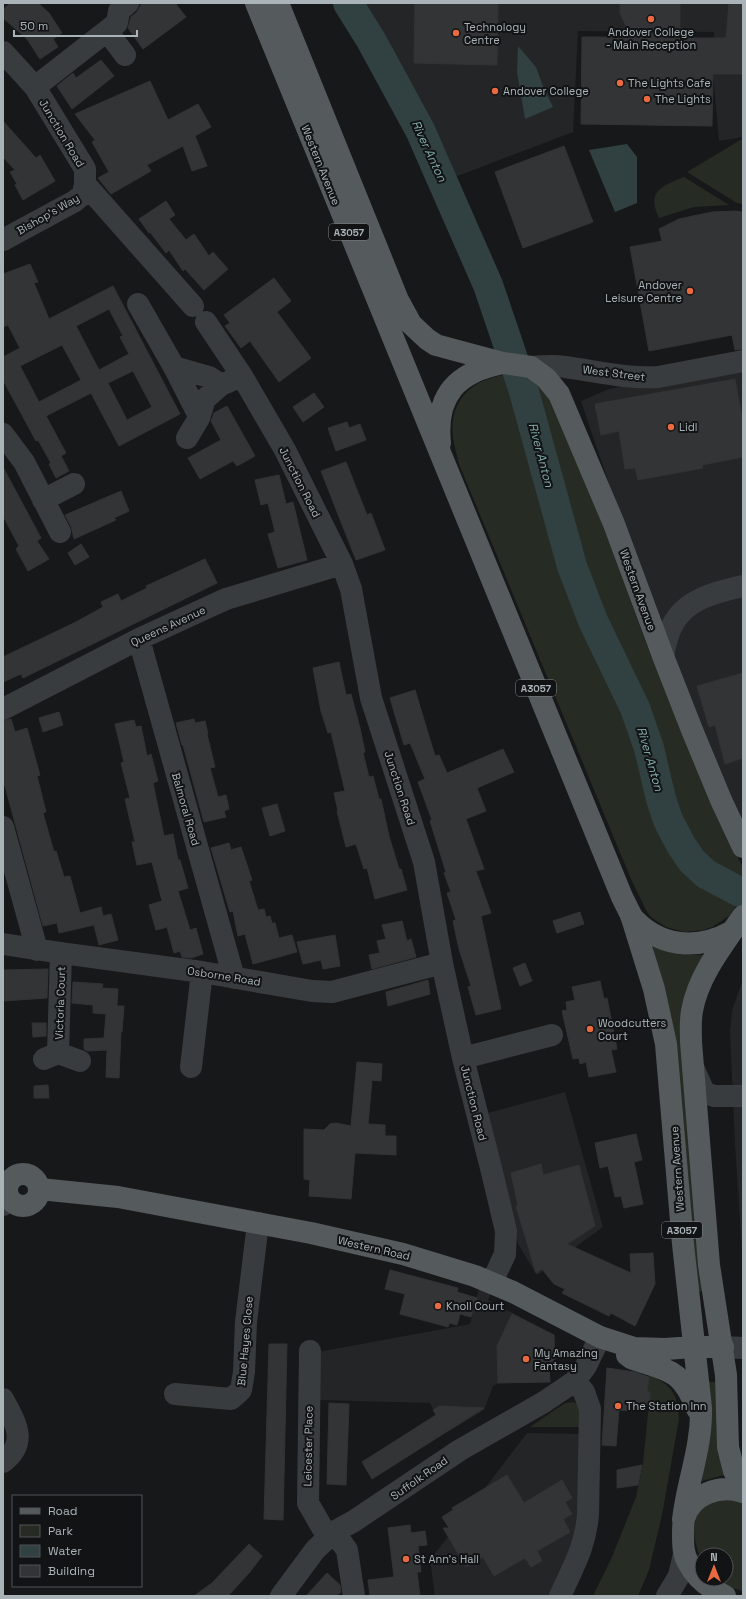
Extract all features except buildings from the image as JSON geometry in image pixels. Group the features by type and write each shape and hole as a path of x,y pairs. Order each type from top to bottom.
{"main road":[{"name":"Western Avenue","path":"256,3 442,460 620,892 631,915 654,989 666,1044 683,1244 701,1403 702,1424 699,1446 683,1520"},
{"name":"Western Avenue","path":"278,3 404,314 419,332 436,345 519,365 546,378 564,402 614,524 662,656 738,831 743,847"},
{"name":"Western Avenue","path":"442,460 438,424 446,398 452,389 467,375 490,365 519,365"},
{"name":"Western Avenue","path":"631,915 647,932 674,942 700,943 720,937 737,924"},
{"name":"Western Avenue","path":"737,924 703,978 694,1001 690,1022 692,1064 709,1265 733,1348 728,1393 728,1447 734,1471 743,1485"},
{"name":"Western Road","path":"6,1190 14,1175 26,1173 36,1179 40,1189 101,1195 258,1223 403,1254 459,1270 492,1282 600,1337 622,1344 648,1349 694,1347 733,1348"},
{"path":"600,1337 631,1358 652,1364 674,1374 688,1391 702,1424"},
{"path":"683,1520 688,1509 697,1498 723,1488 736,1489 743,1492"},
{"name":"A3057","path":"683,1520 684,1554 693,1571 708,1585 725,1596"}],"street":[{"path":"35,87 117,23 119,11 128,3"},
{"path":"107,31 125,55"},
{"name":"Junction Road","path":"3,52 35,87 85,169 86,184 199,314 242,376 285,450 342,564 351,590 371,698 424,862 442,963 463,1058 506,1230 505,1254 492,1282"},
{"name":"Bishop's Way","path":"3,240 75,201 83,194 86,184"},
{"path":"138,304 174,366 199,416"},
{"name":"West Street","path":"519,365 564,366 607,374 645,378 658,377 743,361"},
{"path":"174,366 209,377 221,386"},
{"path":"187,438 199,416 205,399 221,386 242,376"},
{"path":"3,434 24,462 60,532"},
{"path":"43,500 74,484"},
{"name":"Queens Avenue","path":"3,709 139,639 226,599 342,564"},
{"path":"662,656 671,628 676,619 686,608 698,600 743,586"},
{"name":"Balmoral Road","path":"139,639 234,978"},
{"path":"3,827 37,950"},
{"name":"Osborne Road","path":"3,944 37,950 202,972 312,991 332,992 442,963"},
{"name":"Victoria Court","path":"61,953 51,1056 80,1061"},
{"path":"191,1067 202,972"},
{"path":"463,1058 552,1035"},
{"path":"692,1064 704,1092 714,1096 735,1096"},
{"path":"698,1132 705,1106 735,1096"},
{"name":"Blue Hayes Close","path":"175,1394 231,1398 241,1390 244,1372 246,1322 258,1223"},
{"name":"Suffolk Road","path":"281,1596 315,1550 330,1534 354,1521 460,1450 544,1402 575,1381 586,1366 600,1337"},
{"name":"Leicester Place","path":"310,1351 308,1503 330,1534 347,1550 354,1596"},
{"path":"560,1596 583,1547 588,1516 590,1409 584,1392 575,1381"},
{"path":"3,1399 14,1420 18,1435 15,1448 10,1456 3,1462"},
{"path":"667,1596 678,1576 684,1554"}],"shaded area":[{"name":"Andover College","path":"357,3 743,3 743,137 719,141 713,74 714,32 578,31 573,132 455,177 426,109 387,45"},
{"path":"742,365 743,824 658,628 581,401 609,389"},
{"path":"743,979 743,1265 735,1144 730,1031 732,1011"},
{"path":"565,1092 603,1227 537,1275 518,1244 488,1113"},
{"path":"479,1288 491,1293 488,1300 554,1335 555,1367 549,1367 550,1382 499,1383 493,1386 484,1410 446,1433 430,1403 319,1400 318,1352 470,1324"},
{"path":"527,1433 583,1434 578,1531 558,1596 435,1596 430,1560"}],"green space":[{"path":"742,139 743,204 737,203 687,172"},
{"path":"684,177 729,205 694,207 659,218 655,209 654,201 658,191 669,183"},
{"path":"513,374 533,380 549,393 611,546 646,643 686,741 709,796 743,868 743,893 729,916 712,927 703,930 685,932 666,927 651,917 646,910 631,879 459,464 453,440 453,423 455,411 460,400 477,384 488,379"},
{"path":"654,947 681,955 705,955 696,974 704,1291 695,1292"},
{"path":"649,1375 663,1383 672,1391 677,1403 679,1419 662,1515 649,1570 638,1596 593,1596 612,1557 636,1497 643,1464 650,1393 647,1392"},
{"path":"707,1382 717,1382 724,1475 702,1481"},
{"path":"573,1402 578,1404 579,1407 579,1427 530,1427 565,1403"},
{"path":"719,1497 743,1500 743,1591 728,1587 734,1587 734,1547 697,1547 694,1526 699,1513 703,1507"}],"water":[{"path":"518,46 536,67 544,89 553,107 525,119 517,72"},
{"path":"627,144 637,157 637,203 615,212 589,150"}],"waterway":[{"name":"River Anton","path":"348,3 371,40 420,130 488,285 523,388 572,566 593,621 635,708 649,748 661,799 668,820 681,845 692,861 706,874 740,892"}],"place":[{"name":"Andover College - Main Reception","path":"651,19"},
{"name":"Technology Centre","path":"456,33"},
{"name":"The Lights Cafe","path":"620,83"},
{"name":"Andover College","path":"495,91"},
{"name":"The Lights","path":"647,99"},
{"name":"Andover Leisure Centre","path":"690,291"},
{"name":"Lidl","path":"671,427"},
{"name":"Woodcutters Court","path":"590,1029"},
{"name":"Knoll Court","path":"438,1306"},
{"name":"My Amazing Fantasy","path":"526,1359"},
{"name":"The Station Inn","path":"618,1406"},
{"name":"St Ann's Hall","path":"406,1559"}]}
